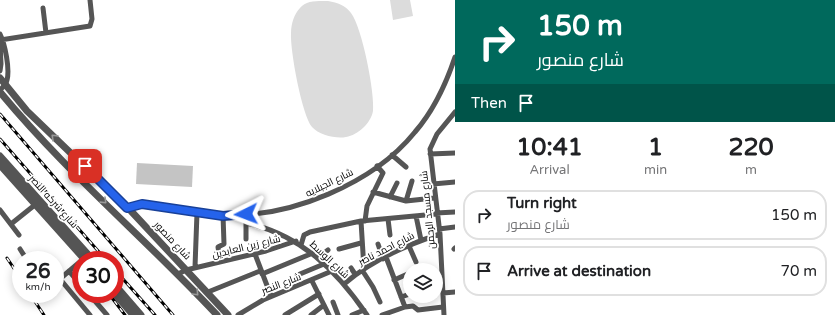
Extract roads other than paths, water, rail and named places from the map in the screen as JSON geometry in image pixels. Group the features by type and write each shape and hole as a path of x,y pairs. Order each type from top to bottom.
{"street":[{"path":"1,41 90,26 92,19 90,0"},
{"path":"43,8 46,33"},
{"path":"0,34 8,76 2,89"},
{"path":"0,71 2,64 1,41"},
{"name":"شارع الجبلايه","path":"127,208 147,205 223,216 286,209 306,203 336,190 377,166 405,144 425,119 439,96 454,60"},
{"name":"شارع منصور","path":"0,78 2,89 34,132 178,274 217,315"},
{"name":"شارع منصور","path":"2,89 94,174 208,292 228,315"},
{"name":"شارع مسجد الرحمن","path":"441,263 430,154 431,143 455,112"},
{"path":"430,154 455,152"},
{"path":"392,155 406,167"},
{"name":"شارع شركه النصر","path":"0,156 85,251"},
{"name":"شارع شركه النصر","path":"0,165 36,204 75,251"},
{"path":"377,166 383,173 367,206 363,221 361,243 363,270 380,302"},
{"path":"85,182 94,174"},
{"path":"406,200 412,181"},
{"path":"433,184 455,182"},
{"path":"390,197 397,183"},
{"path":"373,192 406,200 434,198"},
{"path":"11,224 36,204"},
{"path":"0,210 19,235"},
{"path":"301,245 304,235 308,233 363,221 455,212"},
{"path":"195,268 197,213"},
{"path":"246,214 246,240"},
{"path":"220,262 218,246 224,244 223,216"},
{"path":"416,216 422,240"},
{"path":"388,219 390,235"},
{"name":"شارع الوسط","path":"246,223 267,228 296,241 313,253 344,284 366,313"},
{"name":"شارع احمد ناصر","path":"344,284 355,274 385,258 439,232 455,227"},
{"name":"شارع زين العابدين","path":"178,274 186,270 255,254 296,241"},
{"path":"339,249 361,243"},
{"path":"378,244 405,306"},
{"path":"409,246 416,262"},
{"path":"318,258 328,250"},
{"path":"208,292 313,253"},
{"path":"255,254 270,296"},
{"path":"300,274 324,264"},
{"path":"351,268 355,274"},
{"path":"64,275 72,269"},
{"path":"69,271 72,274"},
{"name":"شارع النصر","path":"238,315 270,296 332,272"},
{"path":"394,280 403,277"},
{"path":"312,281 329,315"},
{"path":"64,288 90,315"},
{"path":"443,293 455,292"},
{"path":"285,315 319,294"},
{"path":"124,295 141,315"},
{"path":"333,302 338,315"},
{"path":"97,303 107,315"},
{"path":"122,303 132,315"},
{"name":"شارع مسجد الرحمن","path":"443,303 444,315"},
{"path":"311,315 324,305"},
{"path":"382,315 405,306 413,306 418,310 443,307"},
{"path":"416,308 416,315"},
{"path":"352,315 366,313"}],"railway":[{"path":"0,114 173,315"},
{"path":"0,139 98,251"},
{"path":"7,258 12,266"},
{"path":"124,280 155,315"},
{"path":"36,303 44,315"},
{"path":"116,303 125,315"}]}
